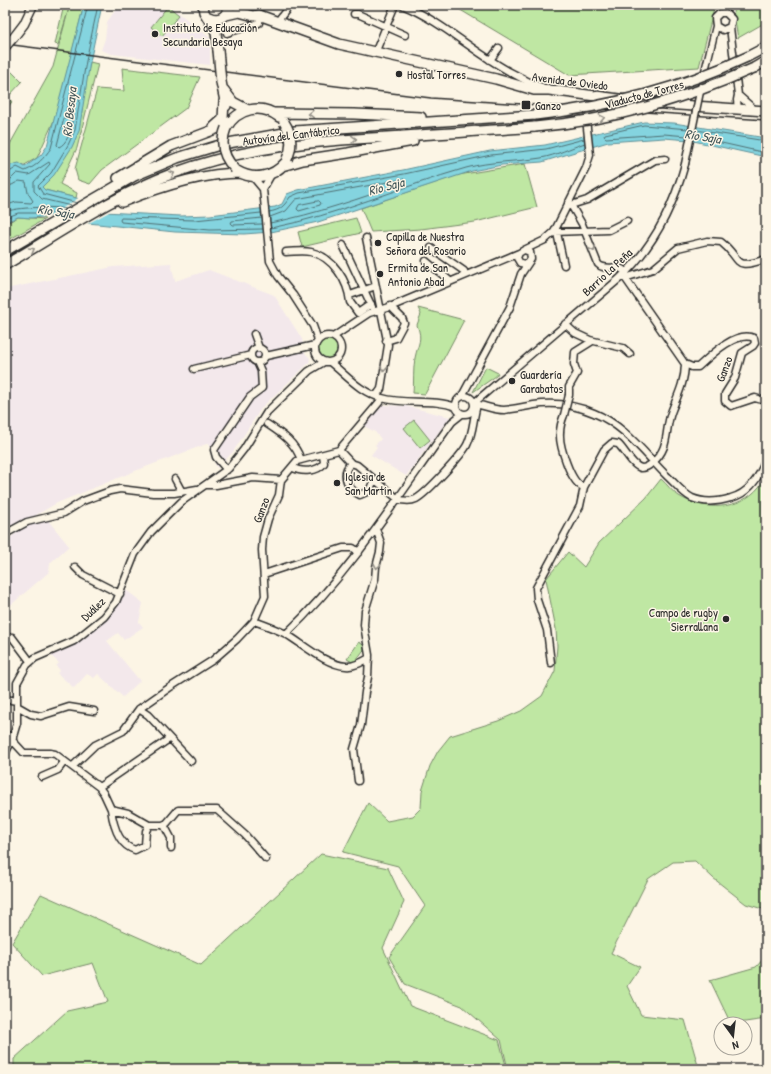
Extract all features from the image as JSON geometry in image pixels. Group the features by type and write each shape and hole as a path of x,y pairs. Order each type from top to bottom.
{"highway":[{"path":"216,32 230,5"},
{"name":"Avenida de Oviedo","path":"243,5 257,12 260,16"},
{"path":"202,6 216,32 221,82 228,125 223,139 224,152 228,161 238,171 261,177 272,173 284,163 348,153 402,142 535,127"},
{"name":"Avenida de Oviedo","path":"209,17 215,19 239,12 260,16 322,38 375,53 501,81 534,90 549,90 650,104 762,111"},
{"name":"Viaducto de Torres","path":"534,115 591,108 642,97 699,78 766,47"},
{"name":"Viaducto de Torres","path":"535,127 591,120 649,108 693,94 754,68 766,61"},
{"path":"221,82 226,94 231,100 248,110"},
{"path":"115,184 171,146 219,125 224,118 224,101"},
{"path":"171,146 228,125 238,115 248,110 262,109 274,113 360,114 428,117 534,115"},
{"path":"274,113 284,122 291,142 284,163"},
{"name":"Autovía del Cantábrico","path":"5,251 115,184 182,156 223,144 257,136 310,130 534,115"},
{"name":"Autovía del Cantábrico","path":"5,265 58,234 138,192 189,168 229,156 268,147 363,138 535,127"},
{"path":"138,192 238,171"}],"main road":[{"path":"5,47 24,24 33,5"}],"street":[{"path":"276,22 290,5"},
{"path":"375,53 395,5"},
{"path":"402,5 437,25 504,69 530,83 549,90"},
{"path":"723,12 724,5"},
{"path":"723,12 714,18 716,26 723,30 730,27"},
{"path":"723,12 731,16 732,22 730,27 739,96 738,110"},
{"path":"354,14 358,14 405,35"},
{"path":"227,33 260,23 260,16"},
{"name":"Barrio La Peña","path":"471,402 483,395 565,324 625,275 666,219 675,197 685,164 701,87 716,26"},
{"path":"490,60 499,48"},
{"path":"501,81 504,69"},
{"path":"719,109 730,104 739,96"},
{"path":"739,96 750,106 762,111"},
{"path":"564,265 556,233 586,168 590,155 586,119"},
{"path":"570,204 587,200 654,160 665,160"},
{"path":"263,189 272,173"},
{"path":"253,176 263,189 268,245 273,267 313,326 324,336 333,337 339,341 342,350 339,356 331,363"},
{"path":"551,663 547,630 536,600 536,588 580,506 584,487 604,450 612,443 618,444 638,467 647,467 654,462 665,446 669,420 680,395 686,364 620,267 601,266 570,204"},
{"path":"333,337 374,311 386,309 521,252 537,245 556,233 572,230 584,232 609,230 627,221"},
{"path":"366,238 376,286 386,309 402,318 404,323 396,338 386,341"},
{"path":"625,275 653,270 678,248 707,241 721,242 737,261 742,264 750,264 766,259"},
{"path":"343,245 374,311 382,320"},
{"path":"508,257 522,263 530,262 531,256 537,245"},
{"path":"431,248 464,271 466,275"},
{"path":"286,252 310,252 324,257 333,265 341,276 350,295 350,302 358,313 371,304"},
{"path":"521,252 530,252 531,256"},
{"path":"339,450 351,463 357,465 398,499 406,501 417,498 464,450 472,431 471,402 467,388 510,307 521,274 521,252"},
{"path":"426,261 450,281"},
{"path":"350,295 376,286"},
{"path":"281,480 292,467 301,460 339,450 375,406 376,396 381,389 388,345 382,320 386,309"},
{"path":"565,324 572,331 590,340 623,348 630,354"},
{"path":"313,326 316,342 316,355"},
{"path":"339,341 347,328"},
{"path":"227,470 216,457 214,450 250,397 262,388 261,371 254,336"},
{"path":"194,369 302,348 316,342 324,336"},
{"name":"Ganzo","path":"686,364 692,367 698,367 725,344 741,337 750,336 754,338 755,343 742,354 736,378 725,394 725,401 731,406 755,398 766,401"},
{"path":"584,487 577,484 569,470 560,434 569,395 569,387 577,373 574,355 577,350 590,343 590,340"},
{"path":"302,348 316,355 324,362 331,363 354,383 376,396 447,404 469,413 471,402"},
{"name":"Ganzo","path":"120,594 136,554 143,543 158,525 181,502 227,470 240,455 264,416 309,371 314,364 316,355"},
{"path":"339,356 344,373"},
{"name":"Ganzo","path":"309,371 324,362"},
{"name":"Barrio La Peña","path":"471,402 489,389"},
{"path":"483,395 487,407"},
{"path":"375,406 376,396"},
{"path":"286,634 325,594 359,552 452,422 458,408 471,402 503,410 535,405 560,404 584,410 615,424 629,436 680,489 692,498 708,502 734,498 746,491 755,481 766,459"},
{"path":"266,424 289,439 296,448 301,460"},
{"path":"292,467 302,472 320,468 324,463 323,455"},
{"path":"351,463 346,470 346,476 348,485 355,492 360,495 367,493 374,480"},
{"name":"Ganzo","path":"139,709 198,670 227,648 254,621 265,596 263,537 268,519 279,495 281,480 253,478 216,485 207,485"},
{"path":"175,479 180,492 181,502"},
{"name":"Ganzo","path":"5,534 36,518 64,513 83,501 120,489 153,492 180,492 200,489"},
{"path":"358,781 354,749 361,725 368,677 369,658 364,633 364,620 375,580 376,566 380,552 381,543 376,529"},
{"path":"264,574 343,548 353,548 359,552"},
{"name":"Duález","path":"30,661 74,641 104,617 114,606 120,594 83,575 75,567"},
{"path":"254,621 286,634 315,653 340,665 347,667 356,665 369,658"},
{"path":"5,754 13,739 17,723 18,680 30,661 12,637"},
{"path":"5,699 17,703 31,714 41,716 69,707 94,711"},
{"path":"73,766 95,745 123,730 139,709 148,715 169,739 191,760"},
{"path":"5,734 13,739 24,753 50,752 64,762 73,766 99,787 104,794 110,809 117,833 131,849 135,850 145,845 148,825"},
{"path":"99,787 169,739"},
{"path":"42,777 58,770 64,762"},
{"path":"110,809 128,813 148,825 164,825 178,810 217,810 245,835 266,858"},
{"path":"164,825 171,838 171,848"}],"shaded area":[{"name":"Instituto de Educación Secundaria Besaya","path":"119,5 169,5 210,38 210,65 112,54 101,50 105,39 107,22"},
{"path":"171,263 175,281 209,270 274,295 302,339 305,353 310,358 309,363 262,407 233,452 217,468 209,443 57,503 5,533 5,289 113,267"},
{"path":"382,405 406,406 450,417 406,476 371,455 377,447 375,445 381,439 375,432 364,426"},
{"path":"47,519 69,546 50,563 49,572 5,610 5,542 26,525"},
{"path":"126,590 143,603 139,622 143,627 124,640 118,633 107,641 140,681 123,697 98,674 94,678 87,674 74,688 57,673 60,670 56,666 59,663 49,654 88,633 104,621 116,608"}],"green space":[{"path":"64,5 84,5 56,116 37,158 5,176 5,149 9,146 53,67 69,8 58,45 55,44"},
{"path":"452,5 715,5 699,67 569,75"},
{"path":"732,5 766,5 766,22 738,38"},
{"path":"168,6 179,15 162,36 151,27"},
{"path":"90,62 98,64 77,148 60,184 77,193 76,198 45,190 41,187 62,160 69,145 80,112"},
{"path":"122,68 200,77 186,108 102,170 90,184 78,180 75,169 97,89 124,91"},
{"path":"10,70 22,82 8,97 12,102 6,109 5,75"},
{"path":"525,164 537,207 475,222 421,229 371,232 361,208 458,175"},
{"path":"18,217 45,219 5,242 5,224"},
{"path":"356,218 361,233 302,247 298,232"},
{"path":"418,308 464,320 425,394 413,393 414,362 420,338 417,325 421,314"},
{"path":"328,339 335,342 338,349 335,356 328,359 321,356 318,349 321,342"},
{"path":"486,367 498,373 473,392"},
{"path":"414,420 430,440 420,448 404,428"},
{"path":"766,473 766,910 746,904 713,878 695,861 673,862 648,879 611,953 640,967 627,986 641,1015 685,1020 699,1069 508,1069 501,1040 462,1006 405,984 389,957 425,906 398,866 343,852 368,803 387,821 413,816 421,808 422,791 430,766 438,751 450,736 498,721 521,711 542,696 555,671 557,646 556,629 546,579 568,552 584,567 599,543 646,498 661,479 676,494 689,501 710,506 721,506 742,501 751,495 760,486"},
{"path":"359,642 366,647 354,663 347,659"},
{"path":"321,854 388,868 404,902 383,948 410,1006 499,1040 507,1069 14,1069 14,1059 67,1011 108,1002 93,963 42,976 12,943 41,894 201,965"},
{"path":"766,956 766,1019 753,1021 753,1016 727,1016 710,980 756,967"}],"water":[{"path":"84,5 102,5 90,62 79,131 72,147 54,175 42,187 45,190 80,199 104,212 181,216 210,215 275,207 282,204 287,194 298,190 403,170 490,151 545,145 644,122 674,123 766,138 766,157 689,140 664,138 608,142 542,162 502,165 472,171 318,222 271,232 244,234 175,232 88,223 53,216 31,218 18,217 8,221 5,226 5,173 11,165 19,163 25,167 41,155 47,146"}],"pier":[{"path":"80,197 94,202 105,210 111,211 87,224 47,218"}],"railway":[{"path":"5,44 431,98 766,120"}],"place":[{"name":"Instituto de Educación Secundaria Besaya","path":"155,34"},
{"name":"Hostal Torres","path":"399,74"},
{"name":"Ganzo","path":"526,105"},
{"name":"Capilla de Nuestra Señora del Rosario","path":"378,243"},
{"name":"Ermita de San Antonio Abad","path":"380,274"},
{"name":"Guardería Garabatos","path":"512,381"},
{"name":"Iglesia de San Martín","path":"337,483"},
{"name":"Campo de rugby Sierrallana","path":"726,619"}],"water label":[{"name":"Río Besaya","path":"69,112"},
{"name":"Río Saja","path":"703,136"},
{"name":"Río Saja","path":"386,186"},
{"name":"Río Saja","path":"56,211"}]}
